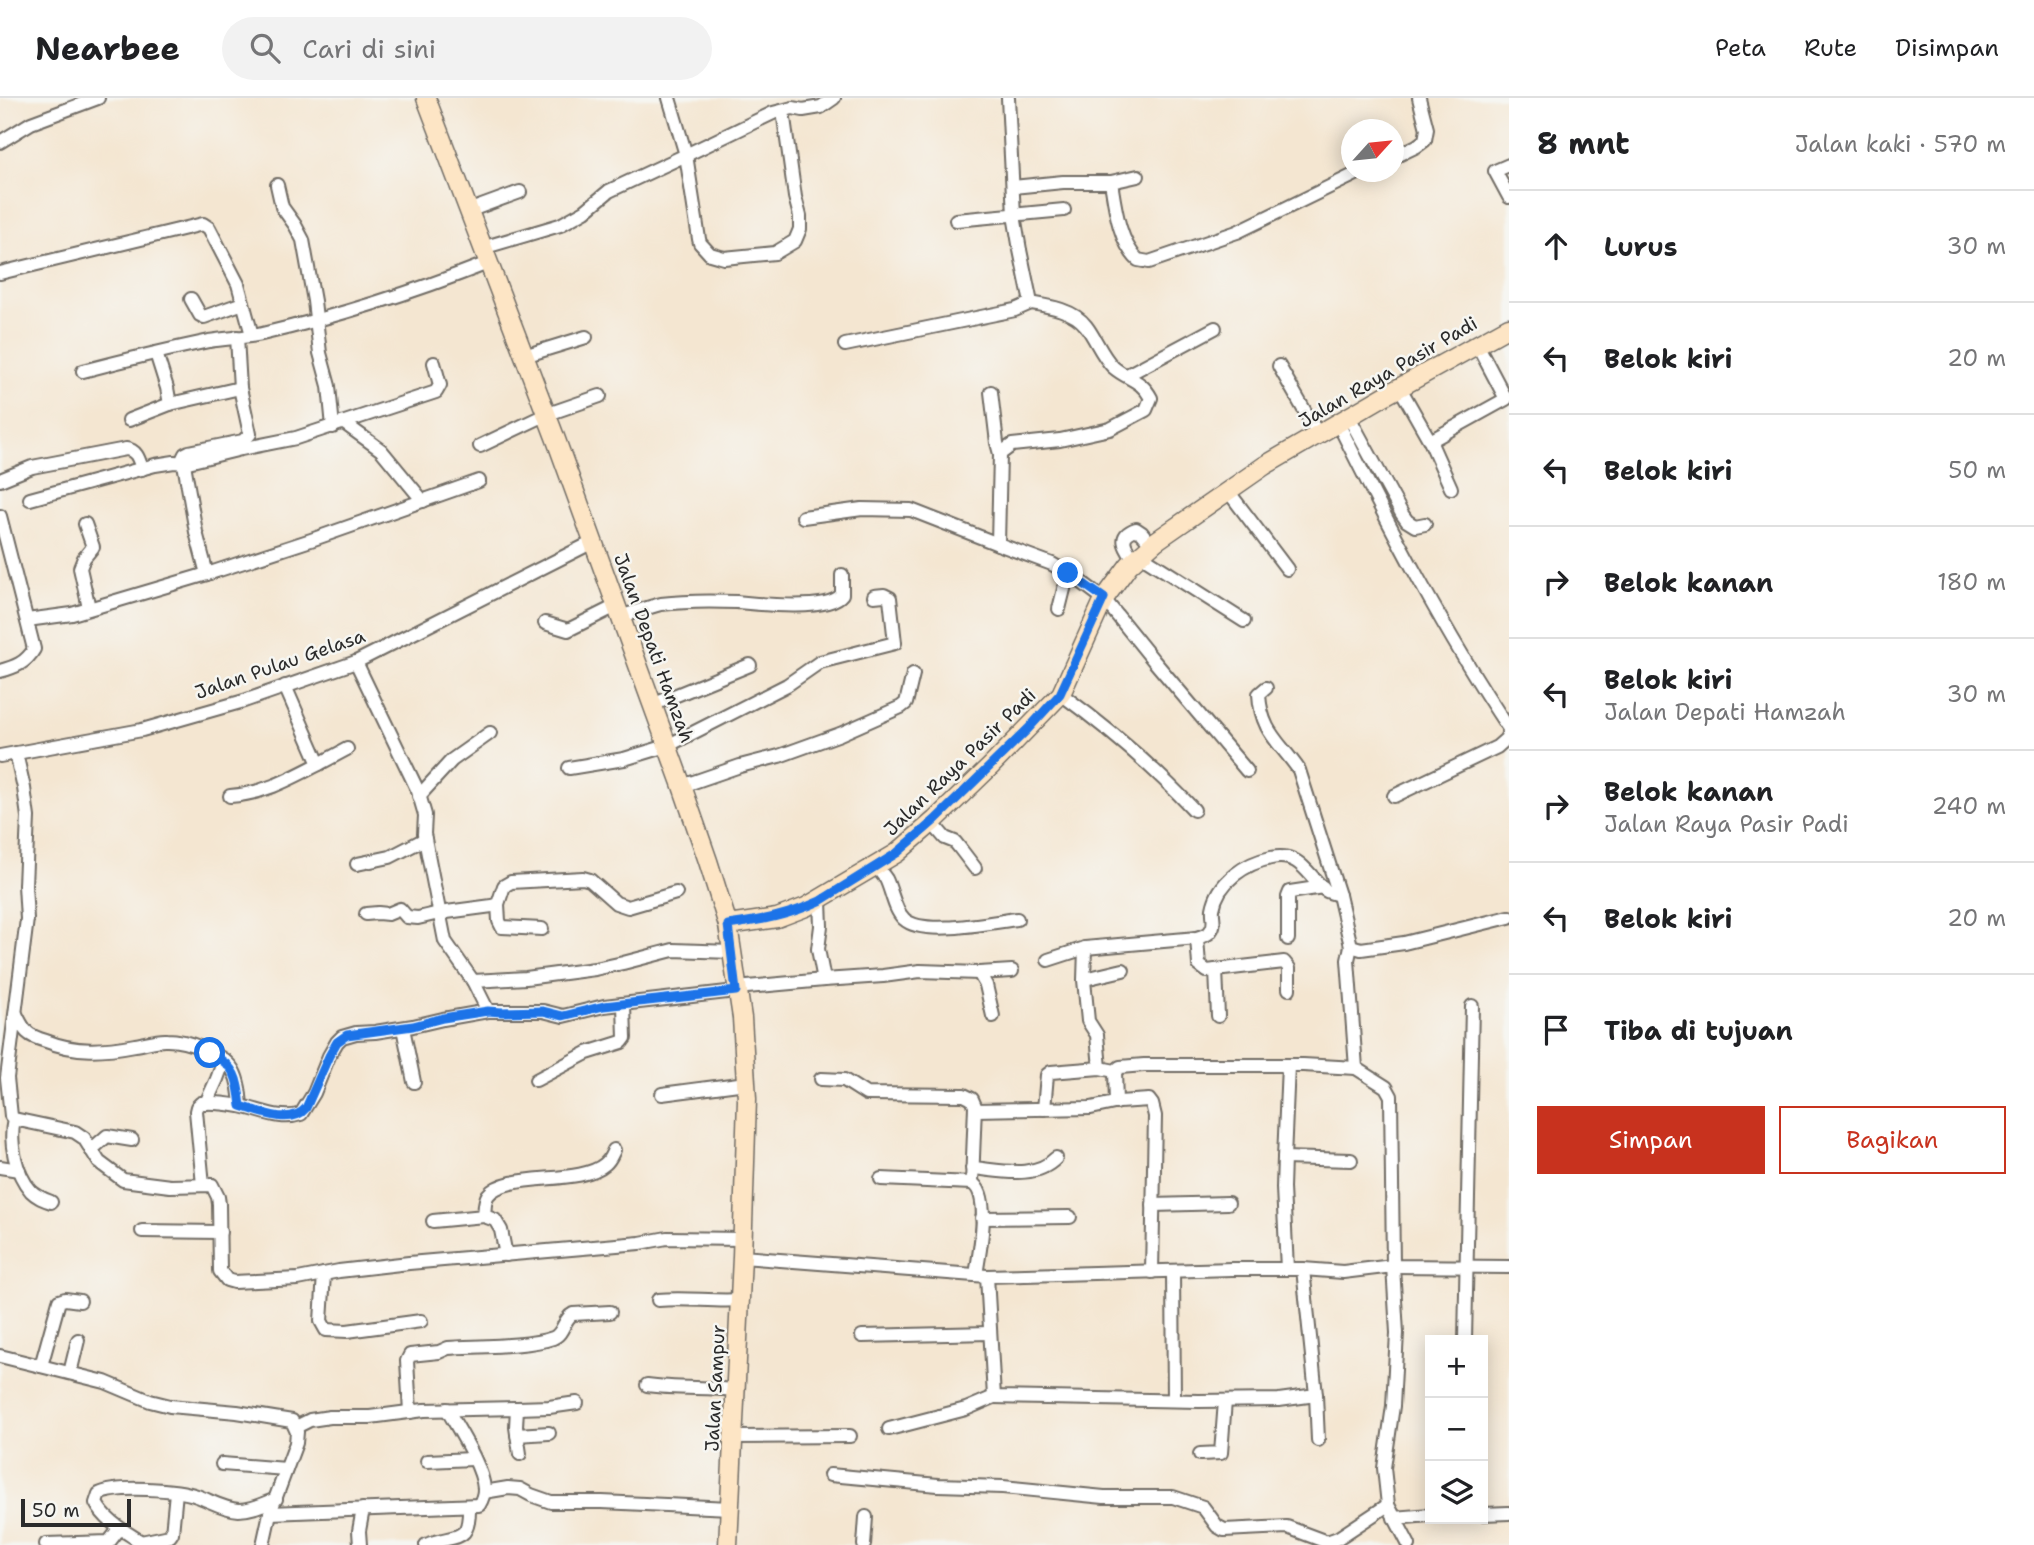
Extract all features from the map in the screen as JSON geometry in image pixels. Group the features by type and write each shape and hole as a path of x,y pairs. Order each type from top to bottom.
{"main road":[{"name":"Jalan Depati Hamzah","path":"426,98 593,542 709,861 728,925 742,1018 746,1083 743,1243"},
{"name":"Jalan Raya Pasir Padi","path":"728,925 777,918 820,901 897,853 991,766 1060,694 1104,598 1142,553 1264,466 1509,327"},
{"name":"Jalan Sampur","path":"728,1545 743,1243"}],"street":[{"path":"0,142 31,123 98,98"},
{"path":"669,98 686,155 700,243 710,254 724,258 775,253 795,242 800,229 800,216 783,111"},
{"path":"83,371 156,352 252,335 316,320 442,281 485,256 560,225 585,211 609,191 773,113 793,108 803,110 821,107 834,98"},
{"path":"1008,98 1014,215 1031,303"},
{"path":"1404,152 1425,140 1427,129 1419,98"},
{"path":"1509,165 1495,171 1509,197"},
{"path":"1013,187 1063,182 1111,182 1138,176"},
{"path":"1111,182 1126,244 1138,260 1149,262 1237,232 1341,181"},
{"path":"277,185 282,207 303,240 320,352 338,425 381,450 423,501"},
{"path":"468,211 520,192"},
{"path":"956,220 1064,210"},
{"path":"0,273 203,224 207,225 237,284 252,335"},
{"path":"191,299 204,317 243,303"},
{"path":"845,345 1015,310 1031,303 1066,312 1085,324 1098,348 1114,368 1146,387 1151,398 1146,410 1110,429 1060,440 1012,445 1000,454"},
{"path":"1127,375 1215,328"},
{"path":"207,573 196,532 183,458 185,454 243,441 250,434 240,388 237,337"},
{"path":"524,356 586,337"},
{"path":"1430,441 1507,402 1477,344"},
{"path":"156,352 170,404"},
{"path":"30,499 142,469 174,462 184,463 296,438 436,393 440,385 434,363"},
{"path":"1279,366 1319,436"},
{"path":"129,420 170,404 240,388"},
{"path":"1400,388 1430,441 1451,488"},
{"path":"991,392 1000,454 998,544"},
{"path":"480,446 545,415 600,396"},
{"path":"1343,420 1407,521 1415,526 1425,524"},
{"path":"1343,420 1391,528 1478,682 1509,730 1506,738 1497,747 1394,796"},
{"path":"0,480 32,467 126,449 136,454 142,469"},
{"path":"27,620 72,614 207,573 479,481"},
{"path":"1227,491 1287,569"},
{"path":"803,517 862,509 911,510 1052,564 1068,573 1104,598 1247,771"},
{"path":"0,516 34,649 18,666 0,671"},
{"path":"85,524 93,547 80,568 89,608"},
{"name":"Jalan Pulau Gelasa","path":"0,756 142,730 244,701 356,662 593,542"},
{"path":"1142,553 1244,621"},
{"path":"1059,609 1068,573"},
{"path":"545,623 568,630 618,612 660,604 736,602 794,606 825,603 836,600 842,594 842,575"},
{"path":"569,768 624,759 667,746 787,685 820,662 895,643 890,598 884,595 874,596"},
{"path":"356,662 419,796 425,815 425,839 445,940 488,1011"},
{"path":"652,705 750,665"},
{"path":"682,786 841,734 901,707 906,703 914,674"},
{"path":"285,686 319,764"},
{"path":"1266,688 1259,694 1263,718 1270,735 1299,770 1339,895 1351,946 1348,960 1356,1068"},
{"path":"1060,694 1096,719 1143,758 1194,810"},
{"path":"419,796 452,760 490,733"},
{"path":"230,796 267,789 347,749"},
{"path":"16,753 28,817 27,919 7,1078 10,1111 14,1119 11,1133 19,1170 28,1188 38,1197 51,1202"},
{"path":"932,823 946,838 955,842 975,868"},
{"path":"357,864 390,857 425,839"},
{"path":"1048,960 1085,948 1197,938 1209,933 1212,930 1213,909 1218,894 1229,880 1257,861 1279,856 1295,860 1307,869 1326,891 1339,895"},
{"path":"876,866 886,880 902,918 914,926 963,926 1017,919"},
{"path":"542,929 502,927 498,904 504,886 511,882 583,878 590,880 616,903 628,907 676,893"},
{"path":"1288,939 1290,892 1323,887"},
{"path":"820,901 818,949 824,979"},
{"path":"366,914 388,915 400,909 410,918 481,909 498,904"},
{"path":"1351,946 1360,949 1404,943 1509,917"},
{"path":"1197,938 1199,965 1207,971 1284,962 1289,968 1289,989"},
{"path":"1085,948 1084,979 1088,1021 1097,1035 1100,1068"},
{"path":"472,981 526,978 595,969 673,950 732,953"},
{"path":"1084,979 1123,970"},
{"path":"202,1185 197,1107 206,1103 241,1106 275,1116 301,1114 314,1093 337,1042 342,1037 356,1033 403,1028 488,1011 543,1011 563,1016 604,1006 772,983 801,983 920,971 979,974 1012,971"},
{"path":"1216,971 1218,1016"},
{"path":"979,974 986,985 993,1016"},
{"path":"536,1080 587,1053 622,1042 625,1038 624,1004"},
{"path":"1465,1335 1472,1006"},
{"path":"16,1013 21,1025 33,1037 73,1049 114,1049 164,1039 197,1046 224,1060 233,1071 239,1086 241,1106"},
{"path":"403,1028 414,1083"},
{"path":"206,1103 224,1060"},
{"path":"1044,1109 1048,1073 1100,1068 1115,1071 1144,1065 1356,1068 1386,1087 1391,1096 1392,1266 1397,1332 1393,1406 1384,1468 1388,1505 1409,1545"},
{"path":"1287,1269 1283,1188 1288,1065"},
{"path":"1115,1071 1116,1103"},
{"path":"821,1079 844,1080 864,1093 964,1095 972,1099 975,1110 972,1183"},
{"path":"662,1094 746,1083"},
{"path":"975,1110 1091,1108 1149,1100 1155,1116 1152,1272"},
{"path":"14,1119 75,1132 84,1138 99,1162 123,1180 170,1186 212,1185 218,1197 220,1271 227,1280 234,1282 299,1279 410,1263 640,1243 667,1238 743,1243 981,1276 1287,1269 1343,1272 1392,1266 1509,1267"},
{"path":"91,1150 107,1136 132,1140"},
{"path":"484,1216 486,1199 496,1188 596,1170 609,1161 614,1150"},
{"path":"972,1168 1026,1172 1049,1166 1056,1158"},
{"path":"1284,1158 1351,1160"},
{"path":"0,1167 19,1170"},
{"path":"881,1179 972,1183 981,1192 981,1276 990,1333 994,1397"},
{"path":"1153,1205 1228,1203"},
{"path":"433,1221 484,1216 495,1220 506,1255"},
{"path":"982,1218 1070,1217"},
{"path":"142,1231 220,1232"},
{"path":"1303,1269 1318,1440"},
{"path":"1173,1271 1174,1400"},
{"path":"324,1274 321,1321 326,1330 347,1331 421,1321"},
{"path":"41,1367 59,1301 65,1298 80,1301"},
{"path":"658,1300 740,1300"},
{"path":"410,1412 407,1361 410,1355 439,1352 448,1348 524,1343 554,1338 561,1333 568,1316 610,1312"},
{"path":"862,1336 990,1333"},
{"path":"70,1373 78,1340"},
{"path":"0,1356 105,1382 150,1401 170,1406 237,1412 292,1421 296,1427 296,1443 270,1513 263,1545"},
{"path":"648,1385 735,1390"},
{"path":"889,1429 966,1409 994,1397 1225,1401 1279,1400 1316,1395"},
{"path":"1200,1454 1221,1453 1225,1401"},
{"path":"296,1427 310,1420 330,1417 370,1417 447,1409 549,1407 577,1403"},
{"path":"517,1408 520,1454"},
{"path":"270,1513 479,1505 485,1492 482,1479 447,1409"},
{"path":"517,1435 549,1433"},
{"path":"733,1437 849,1436"},
{"path":"427,1461 473,1459"},
{"path":"222,1464 286,1469"},
{"path":"831,1475 1104,1497 1173,1497 1203,1507 1217,1526 1224,1530 1287,1527 1327,1542 1338,1538 1388,1505"},
{"path":"176,1492 172,1534 142,1544 119,1529 100,1511 96,1503 99,1494 128,1489 176,1492 195,1495 213,1504 236,1510 252,1509 276,1499"},
{"path":"485,1492 520,1489 551,1502 730,1508"},
{"path":"426,1545 457,1538 466,1532 470,1525 470,1506"},
{"path":"360,1545 359,1531 363,1510"},
{"path":"1488,1514 1509,1513"},
{"path":"1394,1517 1425,1515"},
{"path":"866,1517 864,1545 872,1545"},
{"path":"46,1544 109,1542 119,1529"}],"route":[{"path":"210,1053 224,1060 233,1071 239,1086 241,1106 275,1116 294,1116 301,1114 306,1108 329,1056 337,1042 347,1035 413,1026 488,1011 543,1011 563,1016 604,1006 736,991 728,925 777,918 806,907 897,853 991,766 1060,694 1090,634 1104,598 1068,573"}]}
